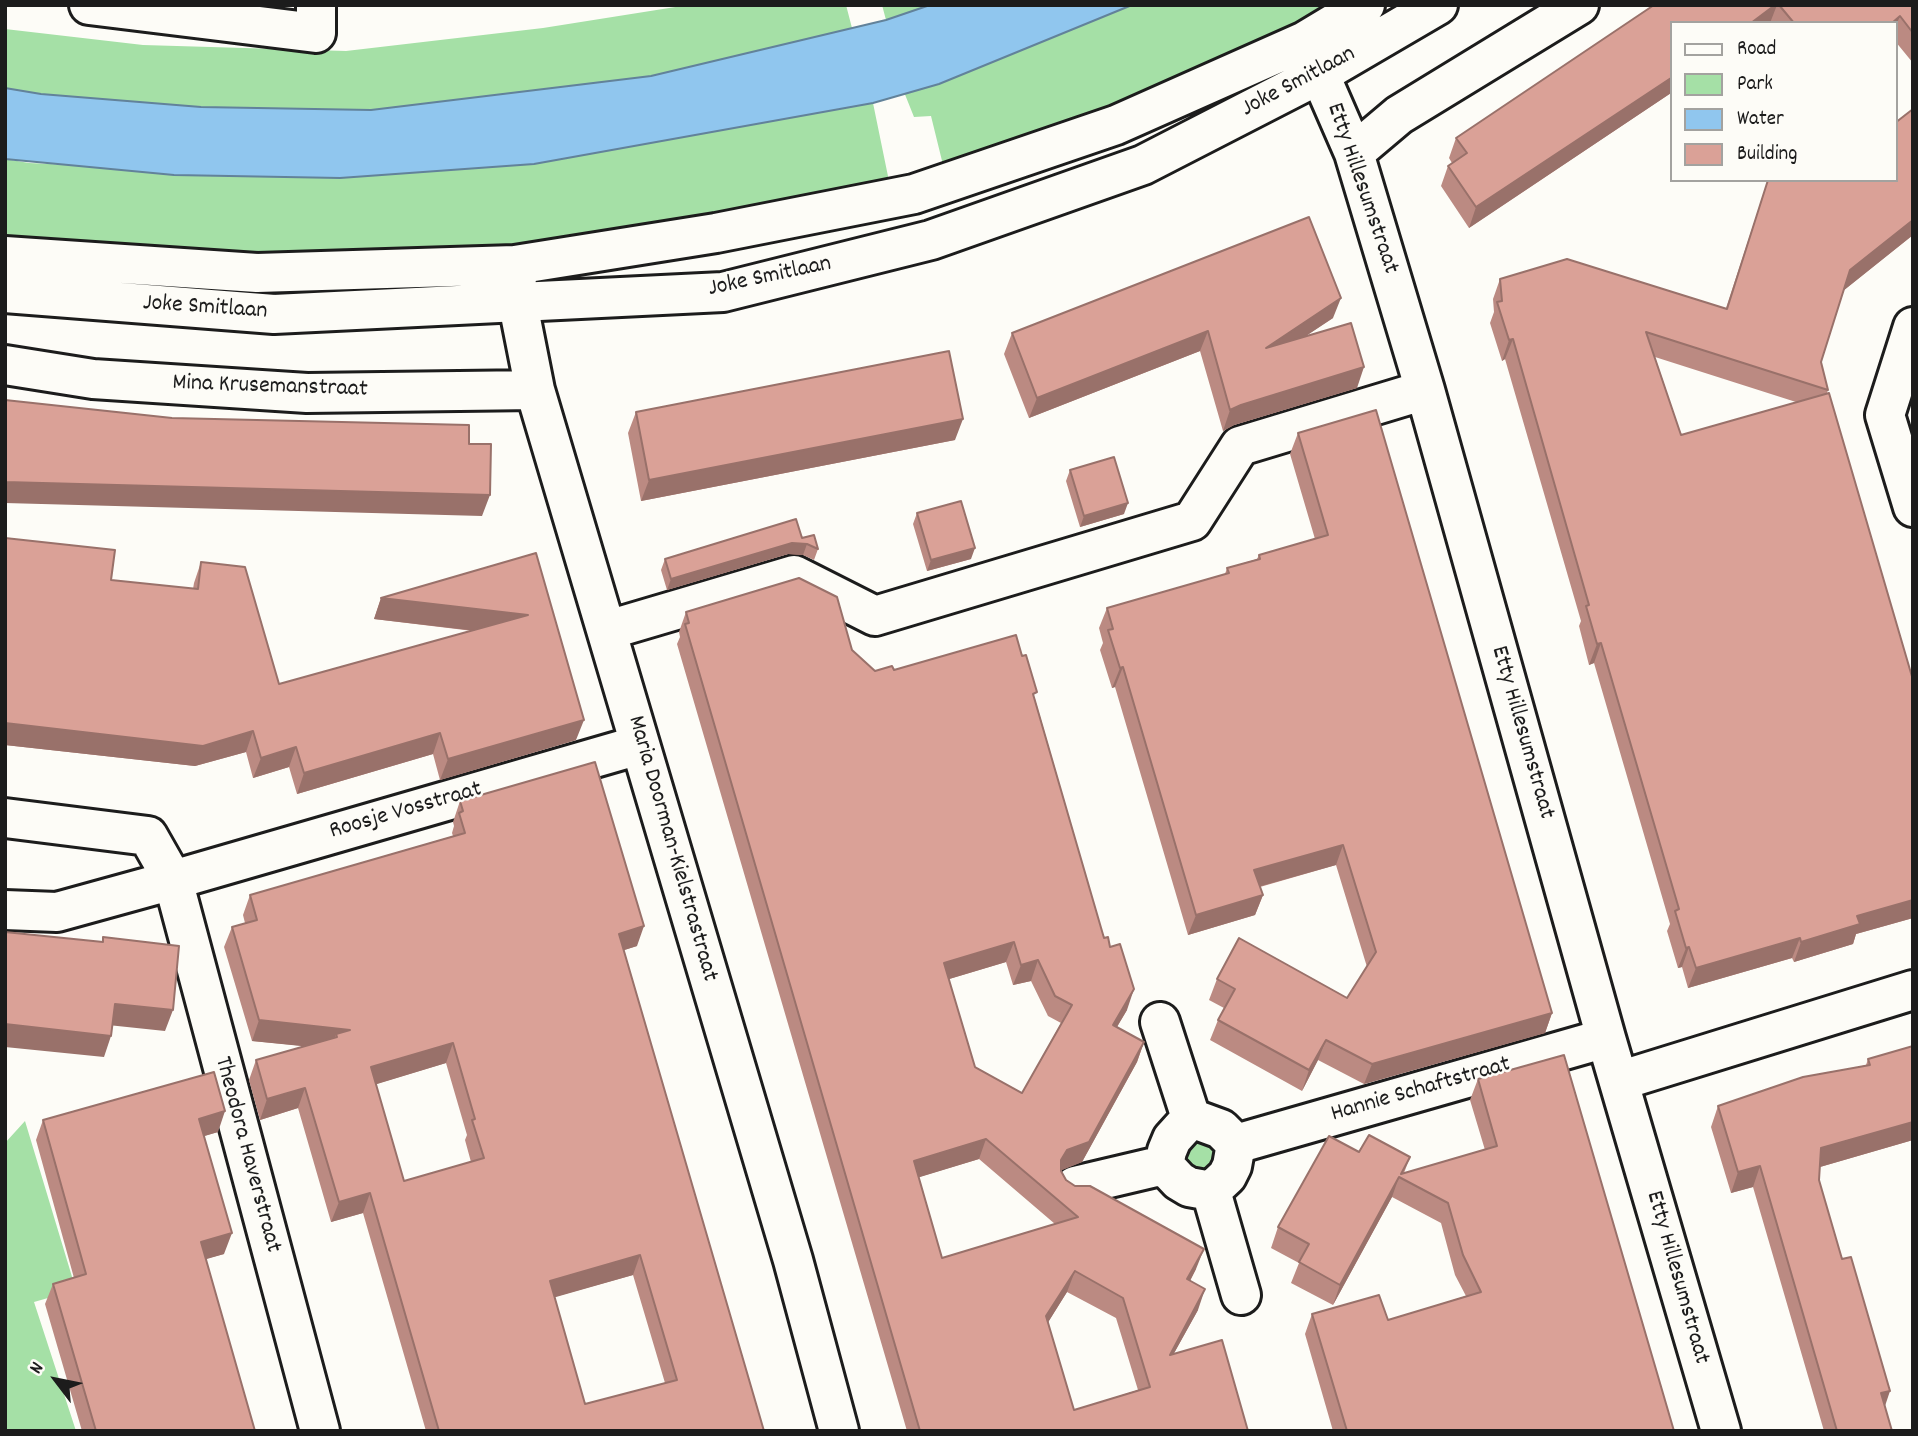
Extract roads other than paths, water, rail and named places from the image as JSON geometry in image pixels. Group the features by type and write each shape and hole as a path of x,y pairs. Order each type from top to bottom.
{"street":[{"path":"89,5 316,19"},
{"name":"Joke Smitlaan","path":"5,293 274,314 723,292 931,240 1143,165 1312,58 1365,5"},
{"name":"Joke Smitlaan","path":"5,256 257,273 515,265 716,233 914,194 1312,58 1438,5"},
{"path":"1354,153 1399,115 1579,5"},
{"name":"Etty Hillesumstraat","path":"1312,58 1354,153 1721,1431"},
{"name":"Maria Doorman-Kielstrastraat","path":"515,265 518,304 535,390 789,1246 839,1431"},
{"path":"1913,327 1885,415 1913,507"},
{"name":"Mina Krusemanstraat","path":"5,365 93,379 307,393 535,390"},
{"path":"608,630 794,576 875,616 1192,521 1240,446 1424,390"},
{"name":"Roosje Vosstraat","path":"5,910 57,912 639,745"},
{"path":"5,818 148,836 173,880"},
{"name":"Theodora Haverstraat","path":"173,880 320,1431"},
{"path":"1619,1081 1913,990"},
{"path":"1160,1022 1191,1118"},
{"name":"Hannie Schaftstraat","path":"1236,1144 1606,1038"},
{"path":"1191,1118 1221,1129 1236,1144 1232,1166 1227,1176 1211,1191"},
{"path":"1164,1165 1172,1139 1191,1118"},
{"path":"1075,1186 1164,1165"},
{"path":"1164,1165 1179,1181 1189,1187 1211,1191"},
{"path":"1211,1191 1241,1295"}],"water":[{"path":"930,5 1132,5 939,84 873,103 534,164 340,178 174,175 5,159 5,88 41,94 201,107 371,110 651,76 886,20"}]}
